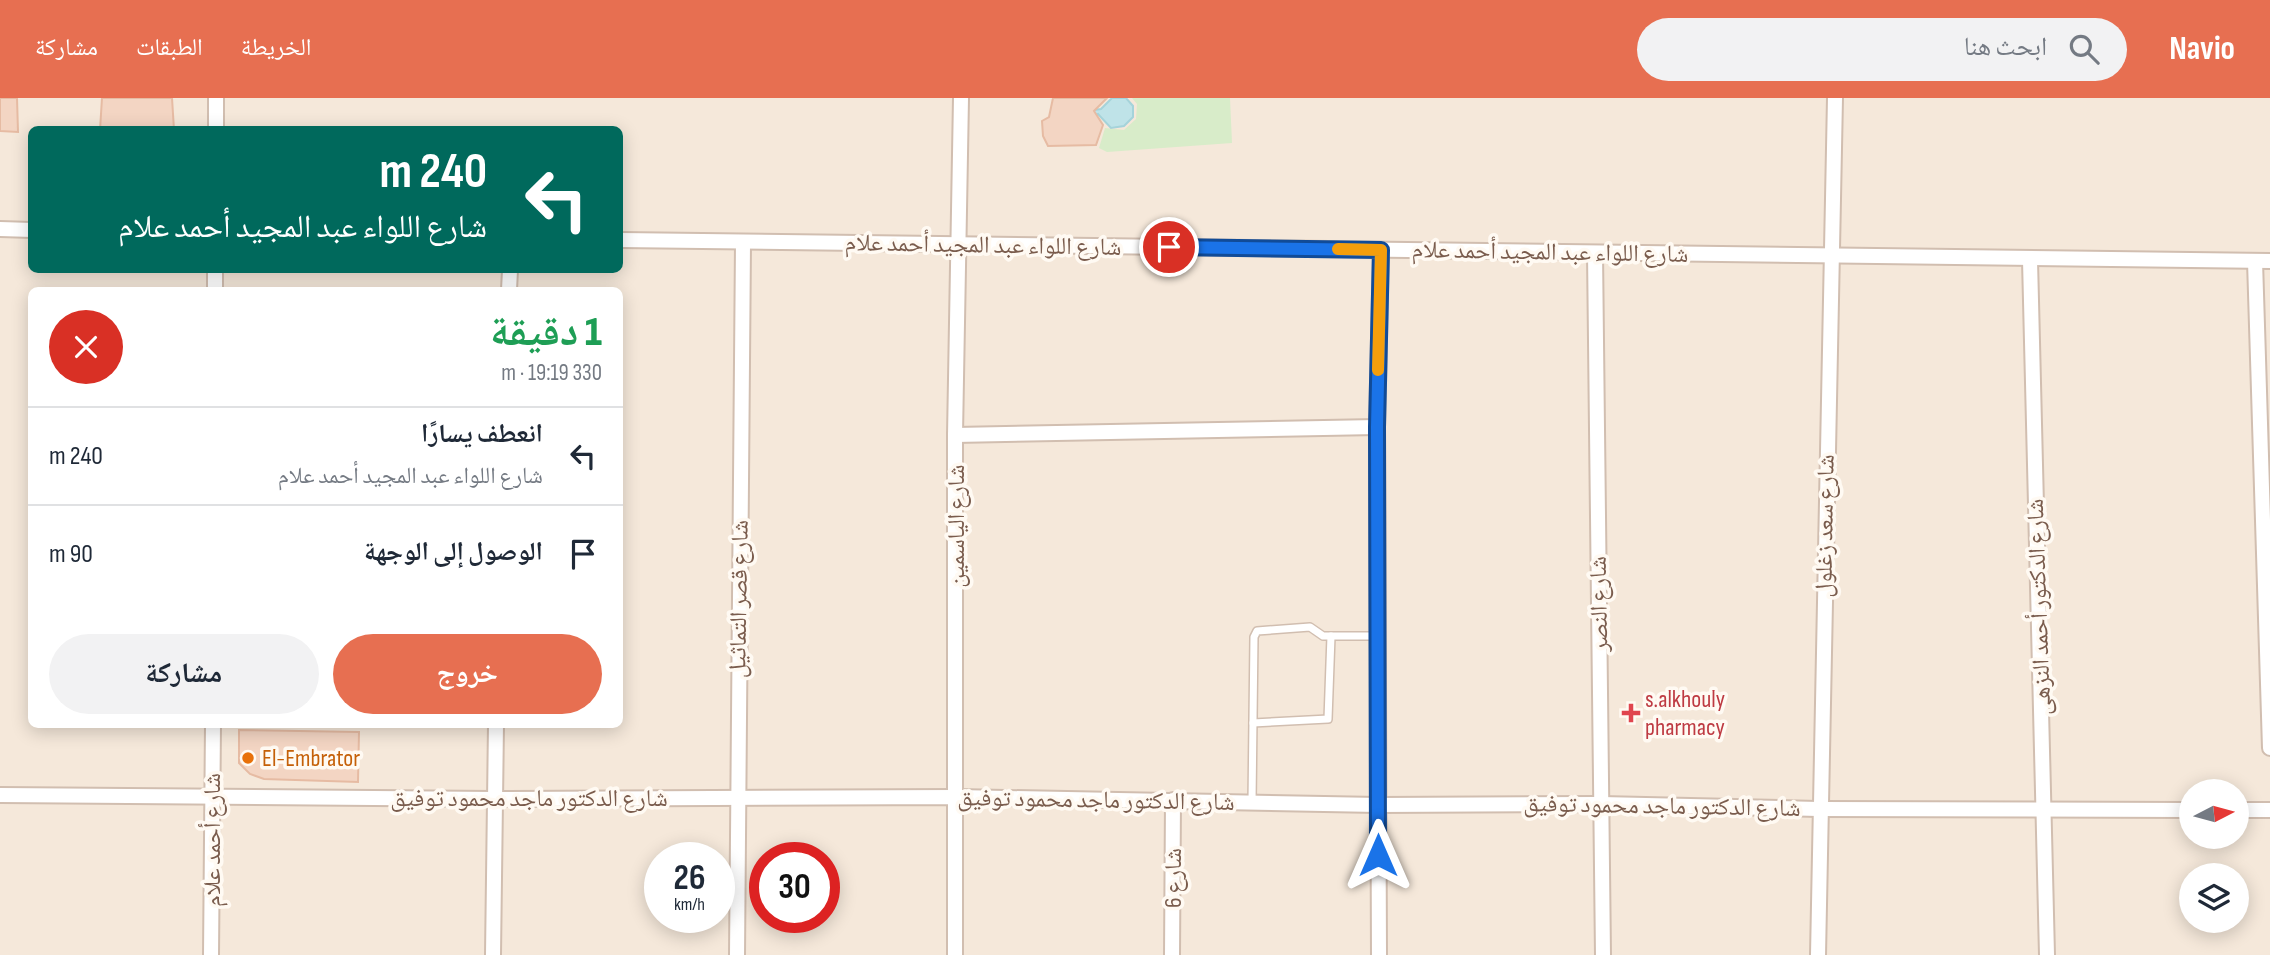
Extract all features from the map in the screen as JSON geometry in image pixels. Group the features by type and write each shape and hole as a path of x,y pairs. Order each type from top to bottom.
{"street":[{"path":"216,98 216,126"},
{"name":"شارع الياسمين","path":"955,955 955,435 961,98"},
{"name":"شارع سعد زغلول","path":"1818,955 1818,809 1835,98"},
{"path":"0,229 28,230"},
{"name":"شارع اللواء عبد المجيد أحمد علام","path":"623,240 2262,261"},
{"name":"شارع قصر التماثيل","path":"737,955 743,243"},
{"path":"1379,955 1377,427 1381,250"},
{"name":"شارع النصر","path":"1595,253 1603,955"},
{"name":"شارع الدكتور أحمد النزهى","path":"2030,260 2047,955"},
{"path":"2262,261 2270,748"},
{"path":"955,435 1377,427"},
{"name":"شارع أحمد علام","path":"211,955 213,728"},
{"path":"493,955 496,728"},
{"name":"شارع الدكتور ماجد محمود توفيق","path":"0,795 493,799 957,797 1378,805 1601,804 1818,809 2179,810"},
{"name":"شارع 6","path":"1172,955 1173,800"},
{"path":"2249,810 2270,810"}],"lane":[{"path":"1252,802 1254,637 1257,631 1310,627 1320,635 1378,636"},
{"path":"1253,723 1328,719 1331,636"}],"shaded area":[{"path":"0,98 2270,98 2270,955 0,955"}],"green space":[{"path":"1132,98 1230,98 1232,143 1107,152 1099,148 1105,128 1124,130 1136,119 1137,104"}],"water":[{"path":"1112,98 1126,98 1133,106 1133,117 1124,126 1111,128 1098,114 1091,117 1094,110 1101,109"}],"building":[{"path":"0,98 17,98 18,132 0,131"},
{"path":"102,98 172,98 174,126 100,126"},
{"path":"1053,98 1107,98 1094,111 1103,125 1096,145 1048,146 1043,136 1042,121 1049,117"},
{"path":"239,730 359,732 358,782 264,779 250,774 239,763"}],"slow traffic":[{"path":"1338,249 1381,250 1378,370"}],"place":[{"name":"s.alkhouly pharmacy","path":"1631,713"},
{"name":"El-Embrator","path":"248,758"}],"route":[{"path":"1169,247 1381,250 1377,427 1378,855"}]}
